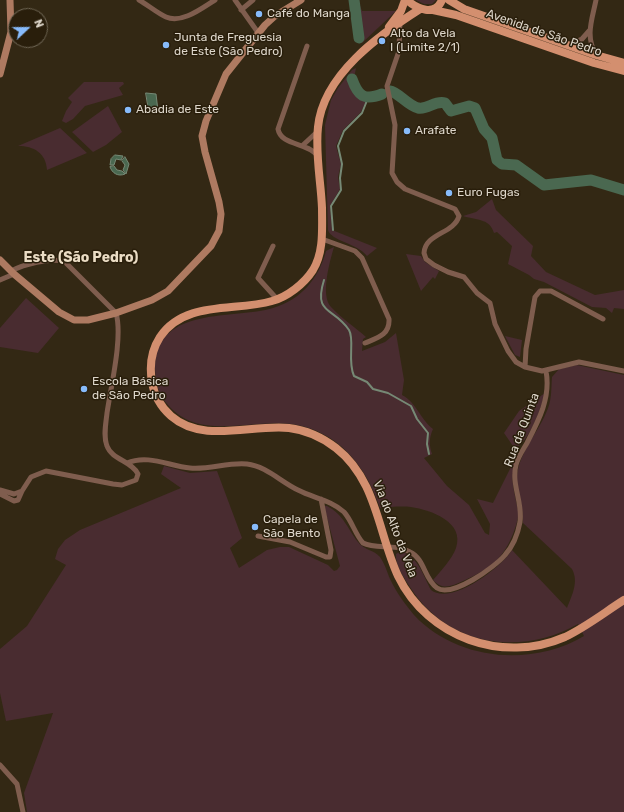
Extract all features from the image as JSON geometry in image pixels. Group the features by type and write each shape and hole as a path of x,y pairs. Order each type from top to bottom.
{"main road":[{"path":"406,0 420,9 400,21 387,32 401,12 406,0"},
{"path":"433,10 442,0"},
{"name":"Avenida de São Pedro","path":"449,0 464,9 596,55 624,63"},
{"name":"Avenida de São Pedro","path":"420,9 456,15 594,63 624,71"},
{"path":"400,21 401,12"},
{"name":"Via do Alto da Vela","path":"387,32 349,65 331,86 326,95 318,130 316,147 318,158 322,239 318,260 312,272 300,285 277,299 257,304 206,309 190,314 176,322 164,332 153,349 150,365 157,397 163,409 175,419 196,430 217,431 289,428 311,434 336,448 352,463 362,476 399,577 414,601 425,613 452,633 468,640 488,646 512,648 547,643 567,636 624,600"}],"street":[{"path":"0,74 11,32 10,0"},
{"path":"139,0 166,17 172,18 189,15 215,0"},
{"path":"235,0 258,34"},
{"path":"241,10 253,0"},
{"path":"0,260 59,312 74,320 88,320 116,312 152,300 168,291 211,246 219,231 221,214 203,145 203,128 226,74 258,34 275,16 301,0"},
{"path":"596,0 589,30 590,43 596,55"},
{"path":"400,21 400,47 387,90 395,125 391,165 394,178 400,185 413,194 448,206 458,211 459,216 456,222 427,243 424,250 424,256 443,270 464,277 477,293 490,303 495,324 508,351 516,362 525,367 546,371 579,362 624,371"},
{"path":"567,45 582,39 589,30"},
{"path":"307,46 278,129 280,135 287,141 316,147"},
{"path":"303,145 310,140 318,130"},
{"path":"310,140 316,147"},
{"path":"322,239 355,251 362,258 389,319 385,334 365,343"},
{"path":"273,246 258,278 277,299"},
{"path":"0,280 22,266 54,260 64,261 116,312 118,332 106,420 106,440 112,454 127,463 138,474 136,480 129,483 113,484 46,471 32,477 16,501 0,494"},
{"path":"525,367 526,349 535,297 540,290 551,292 603,319"},
{"name":"Rua da Quinta","path":"127,463 133,461 157,461 192,469 250,464 265,470 298,490 328,501 344,513 363,543 372,546 387,545 403,548 415,555 437,588 446,590 452,589 484,574 506,554 515,538 520,521 520,510 514,480 516,465 544,407 548,388 546,371"},
{"path":"0,490 14,494 22,490"},
{"path":"258,536 290,542 322,556 330,557 331,550 321,499"},
{"path":"0,765 17,784 23,812"}],"shaded area":[{"path":"356,0 358,0 362,11 396,11 362,43"},
{"path":"416,0 436,0 432,4 424,4"},
{"path":"356,68 354,78 350,79 352,86 361,96 367,99 361,112 343,130 336,146 341,164 338,177 340,189 330,206 332,230 377,248 367,256 357,248 334,237 328,230 325,125 331,100 352,70"},
{"path":"84,82 123,82 124,84 119,88 123,95 85,106 73,119 66,123 62,121 72,102 68,98"},
{"path":"146,93 156,94 158,111 149,111"},
{"path":"108,106 122,132 106,145 93,152 72,132"},
{"path":"60,128 87,153 47,170 42,155 29,147 18,146"},
{"path":"115,155 123,156 121,160 116,159 114,165 110,165 111,159"},
{"path":"125,157 129,164 126,174 123,170 125,165 122,161"},
{"path":"114,166 117,170 122,171 125,174 118,175 114,173 110,167"},
{"path":"492,199 496,210 533,246 531,256 546,272 595,295 624,290 624,309 614,308 612,313 606,308 592,307 544,282 534,279 508,264 512,246 497,232 494,233 492,228 486,222 463,216 476,212"},
{"path":"334,247 326,286 328,302 335,311 366,337 363,339 362,351 385,342 396,333 404,380 402,395 411,402 433,429 430,442 432,454 424,458 447,486 469,505 485,533 489,535 490,524 477,499 493,503 518,453 515,462 513,487 518,516 509,543 494,563 472,577 455,584 440,586 433,580 449,561 456,548 456,531 451,524 436,514 411,507 380,508 375,494 361,468 342,447 330,438 317,431 302,426 285,424 213,426 197,423 181,417 168,405 159,392 156,382 155,366 159,346 169,333 183,324 200,319 273,308 292,300 314,279 326,251"},
{"path":"406,254 421,256 425,262 439,271 435,279 433,277 421,291"},
{"path":"26,298 59,328 38,353 0,347 0,328"},
{"path":"505,336 522,340 520,357 515,355"},
{"path":"577,365 624,375 624,812 27,812 24,793 53,713 6,721 0,693 0,649 27,626 66,565 55,559 58,549 65,540 80,530 181,488 161,474 164,466 190,473 217,471 242,538 230,548 239,568 267,550 280,547 289,547 328,565 334,571 337,570 340,566 325,510 325,506 327,506 337,513 345,522 360,545 380,557 395,589 414,615 432,630 451,642 473,650 496,654 519,655 542,652 564,646 584,636 578,624 556,634 532,640 509,642 486,640 464,633 444,622 425,607 403,576 398,567 396,558 396,554 401,551 412,558 420,568 431,590 440,594 451,593 463,589 475,582 498,566 512,550 567,608 575,584 574,574 572,569 523,523 518,493 517,475 529,443 548,409 551,395 552,377 559,369"},
{"path":"545,393 534,424 526,438 515,449 504,433 519,411"}],"waterway":[{"path":"354,0 359,38"},
{"path":"352,79 357,90 362,96 371,97 382,94"},
{"path":"390,91 418,108 425,108 441,102 445,103 451,111 469,106 475,108 484,129 492,138 497,160 502,164 516,165 544,185 591,180 624,190"},
{"path":"333,230 331,206 341,190 340,178 342,164 338,146 344,131 362,113 368,98"},
{"path":"324,280 321,291 323,305 343,323 351,334 351,364 354,376 367,382 373,389 388,393 411,406 417,419 428,433 427,444 429,454"}],"place":[{"name":"Café do Manga","path":"259,14"},
{"name":"Alto da Vela I (Limite 2/1)","path":"382,41"},
{"name":"Junta de Freguesia de Este (São Pedro)","path":"166,45"},
{"name":"Abadia de Este","path":"128,110"},
{"name":"Arafate","path":"407,131"},
{"name":"Euro Fugas","path":"449,193"},
{"name":"Escola Básica de São Pedro","path":"84,389"},
{"name":"Capela de São Bento","path":"255,527"}],"district":[{"name":"Este (São Pedro)","path":"81,258"}]}
